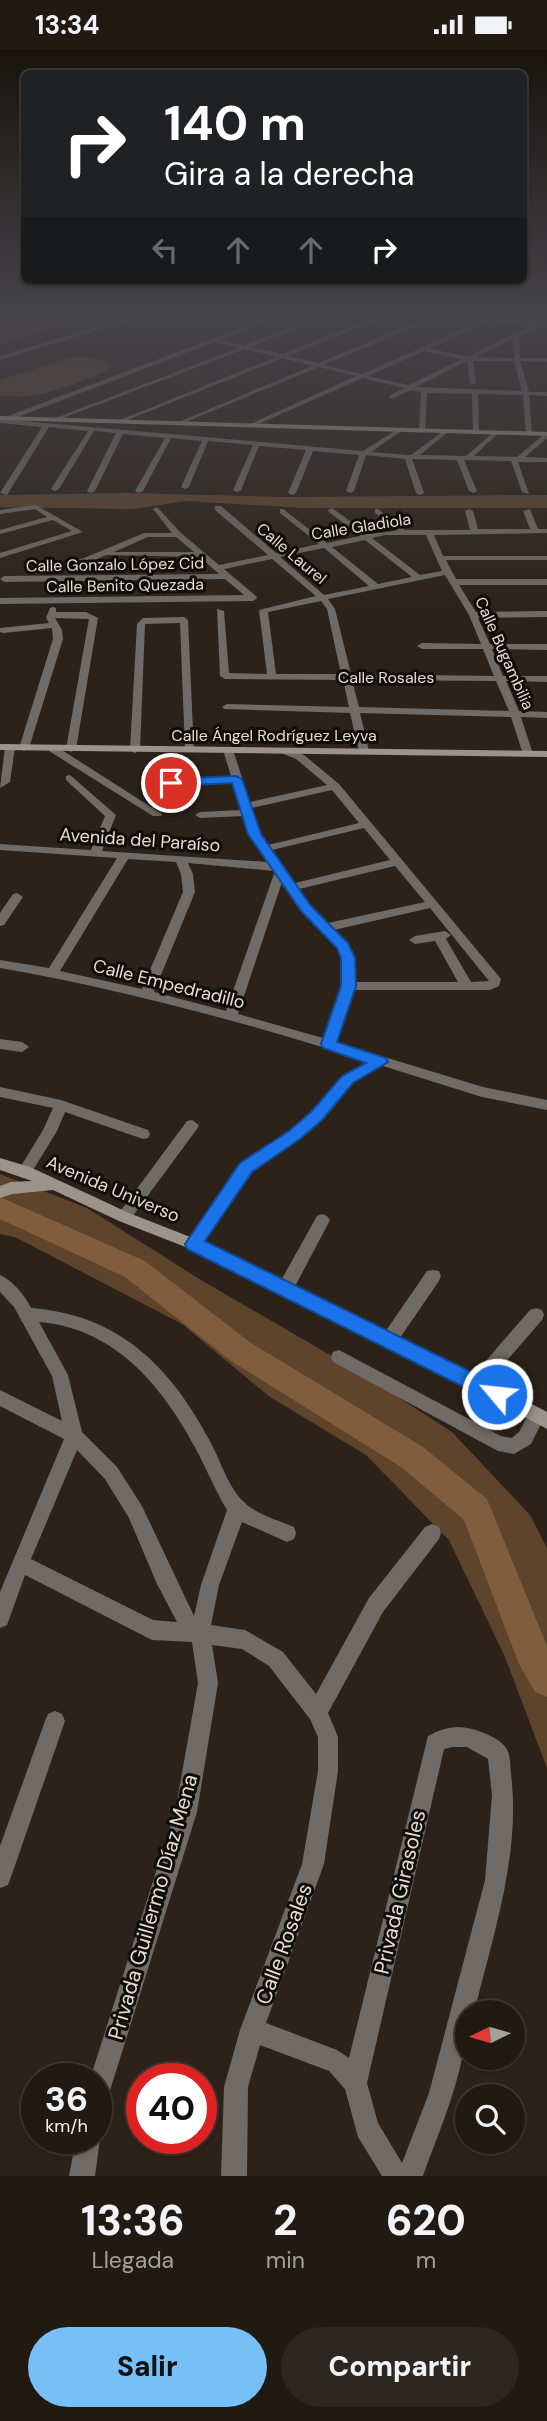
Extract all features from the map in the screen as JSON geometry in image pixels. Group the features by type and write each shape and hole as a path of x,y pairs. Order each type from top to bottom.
{"street":[{"path":"53,420 68,414"},
{"path":"118,422 137,414"},
{"path":"179,423 200,414"},
{"path":"250,426 276,414"},
{"path":"422,430 423,414"},
{"path":"476,414 476,432"},
{"path":"528,414 529,434"},
{"path":"1,420 547,434"},
{"path":"1,420 91,431 363,454 547,460"},
{"path":"4,493 46,426"},
{"path":"350,491 363,454 401,429"},
{"path":"55,489 91,431"},
{"path":"410,457 446,431"},
{"path":"90,491 120,433"},
{"path":"464,459 495,433"},
{"path":"517,459 547,434"},
{"path":"139,491 168,438"},
{"path":"186,487 205,440"},
{"path":"237,490 256,446"},
{"path":"292,493 310,449"},
{"path":"410,457 420,493"},
{"path":"464,459 473,491"},
{"path":"517,459 526,492"},
{"path":"0,512 36,507 79,532 0,556"},
{"name":"Calle Laurel","path":"218,508 323,598 331,609 364,751"},
{"path":"157,509 178,535 263,610 272,676"},
{"path":"283,510 375,586"},
{"path":"331,510 416,577"},
{"path":"378,511 402,532"},
{"path":"469,511 474,531"},
{"path":"527,512 535,531"},
{"path":"0,532 55,517"},
{"name":"Calle Bugambilia","path":"428,531 447,572 473,615 515,714 528,754"},
{"name":"Calle Gladiola","path":"217,568 363,537 402,532 547,531"},
{"path":"2,580 105,554 147,535 178,535"},
{"path":"105,554 202,555"},
{"path":"441,558 547,558"},
{"path":"263,610 447,572"},
{"name":"Calle Gonzalo López Cid","path":"2,580 226,576"},
{"path":"453,582 547,582"},
{"name":"Calle Benito Quezada","path":"0,601 251,597"},
{"path":"24,748 58,639 53,620 57,600"},
{"name":"Calle Rosales","path":"220,611 225,676 547,678"},
{"path":"473,615 547,614"},
{"path":"2,633 8,616"},
{"path":"2,633 53,620 94,618 71,749"},
{"path":"135,750 141,624 149,620 184,620 190,750"},
{"path":"422,646 547,647"},
{"path":"227,707 547,715"},
{"path":"0,785 5,782 5,747"},
{"name":"Calle Ángel Rodríguez Leyva","path":"5,747 547,754"},
{"path":"54,749 157,814"},
{"path":"228,750 255,834 307,909 343,946 348,958 348,986 328,1044"},
{"path":"285,751 300,757 335,786 495,979 495,983 490,986 348,986"},
{"path":"70,778 111,815 95,855"},
{"path":"149,784 236,779"},
{"path":"200,815 247,810 335,786"},
{"path":"264,849 367,824"},
{"name":"Avenida del Paraíso","path":"0,847 279,868"},
{"path":"52,973 124,857"},
{"path":"146,996 189,892 187,874 181,861"},
{"path":"292,887 397,862"},
{"path":"230,1017 279,868"},
{"path":"0,922 17,897"},
{"path":"324,928 431,904"},
{"path":"415,940 455,933"},
{"path":"438,936 467,986"},
{"name":"Calle Empedradillo","path":"0,964 52,973 230,1017 482,1092 547,1105"},
{"path":"0,1044 22,1047"},
{"path":"193,1244 246,1168 295,1135 317,1116 347,1080 380,1062"},
{"path":"0,1092 61,1105 143,1134"},
{"path":"25,1171 50,1131 61,1105"},
{"path":"124,1217 192,1125"},
{"name":"Avenida Universo","path":"0,1164 25,1171 124,1217 193,1244 477,1383 542,1419"},
{"path":"5,1190 54,1185"},
{"path":"285,1289 323,1220"},
{"path":"389,1340 433,1276"},
{"path":"0,1282 20,1302 60,1375 74,1436 20,1563 0,1618"},
{"path":"27,1314 52,1314 92,1325 135,1354 168,1389 199,1435 237,1509 286,1533"},
{"path":"477,1383 536,1315"},
{"path":"339,1357 498,1443 514,1446 525,1439 542,1419"},
{"path":"0,1398 74,1436 111,1473 136,1512 195,1633"},
{"path":"195,1633 237,1509"},
{"path":"317,1712 376,1605 432,1533"},
{"name":"Calle Rosales","path":"20,1563 152,1630 245,1640 276,1659 317,1712 328,1737 328,1771 313,1864 252,2030 236,2087 234,2176"},
{"name":"Privada Guillermo Díaz Mena","path":"107,2063 186,1812 208,1682 195,1633"},
{"path":"0,1877 55,1721"},
{"name":"Privada Girasoles","path":"355,2083 435,1743 447,1735 475,1738 498,1753 502,1795 496,1880 441,2093 410,2176"},
{"path":"252,2030 337,2062 355,2083 367,2128 396,2176"},
{"path":"82,2176 86,2154"}],"shaded area":[{"path":"129,493 284,497 547,495 547,508 303,508 186,501 132,509 0,507 0,495"},
{"path":"0,1174 87,1208 201,1280 361,1373 452,1432 530,1515 547,1548 547,1768 505,1657 449,1540 366,1455 270,1397 182,1324 15,1237 0,1234"}],"waterway":[{"path":"0,1207 135,1269 241,1352 412,1457 476,1510 531,1652 547,1680"}],"route":[{"path":"171,783 236,779 255,834 264,849 281,869 307,909 343,946 348,958 348,986 328,1044 380,1062 347,1080 317,1116 295,1135 246,1168 193,1244 497,1394"}]}
